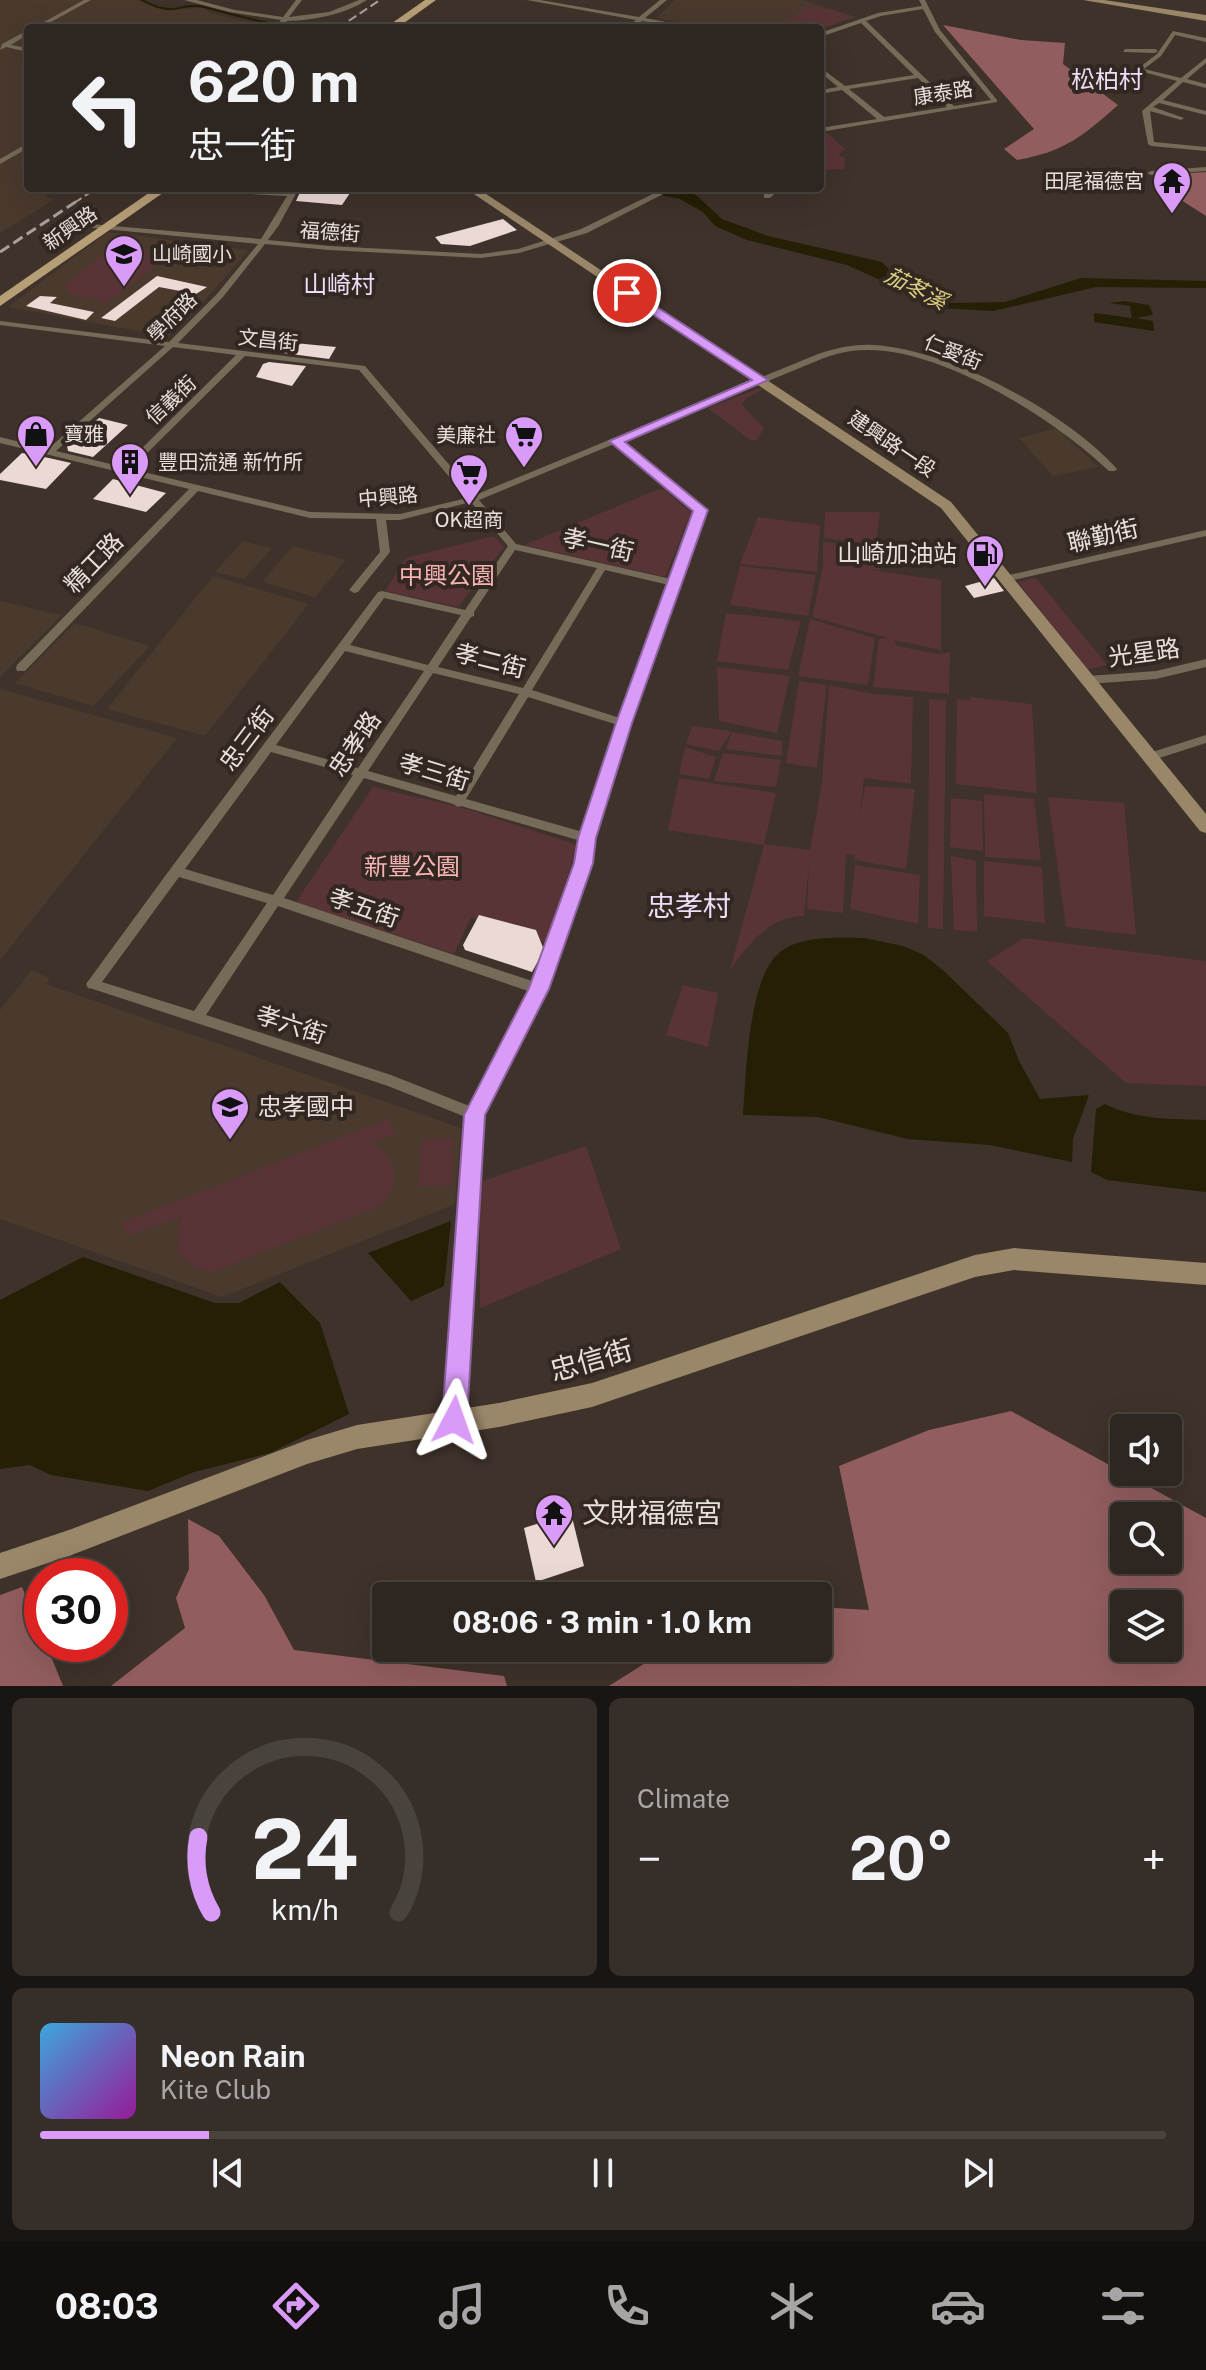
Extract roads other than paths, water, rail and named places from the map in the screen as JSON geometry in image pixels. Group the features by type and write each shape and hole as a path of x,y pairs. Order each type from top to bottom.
{"main road":[{"path":"396,24 431,0"},
{"path":"408,24 442,0"},
{"name":"新興路","path":"0,302 143,192"},
{"name":"新興路","path":"0,293 157,192"}],"street":[{"path":"43,24 88,0"},
{"path":"187,0 279,24 320,18 364,0"},
{"path":"279,24 299,0"},
{"path":"530,0 671,24"},
{"path":"635,24 664,0"},
{"path":"1087,0 1206,18"},
{"path":"824,34 923,4"},
{"name":"康泰路","path":"824,130 995,99 937,31 923,4"},
{"path":"862,20 952,108"},
{"path":"1206,33 1201,41 1170,37 1159,55 1139,70 1206,86"},
{"path":"1,46 24,34"},
{"path":"1,46 24,49"},
{"path":"1125,51 1155,51"},
{"path":"1205,62 1145,111 1151,144 1206,149"},
{"path":"824,72 883,120"},
{"path":"824,91 918,76"},
{"path":"1157,100 1206,113"},
{"path":"1191,109 1201,100"},
{"path":"1148,108 1181,118"},
{"path":"824,124 830,129"},
{"path":"0,162 24,147"},
{"path":"1151,173 1206,169"},
{"name":"學府路","path":"51,451 170,346 263,243 288,208 294,192"},
{"name":"建興路一段","path":"476,192 946,505 1009,578 1206,826"},
{"name":"福德街","path":"99,227 453,257 507,254 592,228 665,192"},
{"path":"767,196 772,192"},
{"name":"文昌街","path":"0,323 362,368 473,499"},
{"name":"仁愛街","path":"762,380 849,347 898,351 985,384 1054,420 1112,469"},
{"name":"信義街","path":"125,470 241,355"},
{"name":"中興路","path":"0,440 310,515 381,518 424,513 473,499 762,380"},
{"path":"454,1420 475,1115 539,989 584,863 587,838 624,723 701,510 616,441"},
{"name":"精工路","path":"21,668 196,487"},
{"path":"473,499 513,546"},
{"path":"354,590 385,552 381,518"},
{"name":"聯勤街","path":"1009,578 1206,533"},
{"name":"孝一街","path":"513,546 674,583"},
{"name":"忠孝路","path":"197,1018 433,670 513,546"},
{"path":"458,803 491,744 528,693 603,566"},
{"name":"忠三街","path":"93,984 382,594 470,614"},
{"name":"孝二街","path":"343,647 528,693 624,723"},
{"name":"光星路","path":"1088,680 1156,675 1206,663"},
{"path":"1150,757 1206,739"},
{"name":"孝三街","path":"269,747 587,838"},
{"name":"孝五街","path":"175,871 277,901 539,989"},
{"name":"孝六街","path":"93,984 391,1081 475,1115"},
{"name":"忠信街","path":"0,1566 69,1543 307,1452 357,1437 499,1415 592,1395 975,1266 1014,1259 1206,1274"}],"water":[{"name":"茄苳溪","path":"645,192 696,195 722,219 768,236 882,262 897,277 951,303 1005,302 1081,278 1206,281 1206,288 1096,287 993,311 942,308 847,265 747,240 715,226 703,212 680,199"},
{"path":"1124,301 1149,305 1153,315 1136,318 1153,321 1154,331 1094,322 1094,313 1132,318 1130,306 1109,303"},
{"path":"864,938 903,946 924,955 945,972 1008,1033 1040,1099 1089,1095 1073,1139 1072,1162 990,1145 908,1139 818,1117 743,1115 750,1029 761,984 769,966 779,953 797,943"},
{"path":"1105,1104 1141,1116 1206,1120 1206,1192 1107,1180 1091,1172 1096,1109"},
{"path":"451,1221 444,1286 411,1301 368,1253"},
{"path":"83,1257 215,1303 239,1303 280,1282 320,1323 349,1414 270,1453 194,1472 148,1491 51,1475 30,1465 0,1469 0,1300"}],"waterway":[{"name":"茄苳溪","path":"142,0 170,9 204,7 274,24"}],"railway":[{"path":"344,24 380,0"},
{"path":"74,203 91,192"},
{"path":"0,252 77,201"}],"place":[{"name":"田尾福德宮","path":"1172,215"},
{"name":"山崎國小","path":"124,288"},
{"name":"寶雅","path":"36,468"},
{"name":"美廉社","path":"524,469"},
{"name":"豐田流通 新竹所","path":"130,496"},
{"name":"OK超商","path":"469,507"},
{"name":"山崎加油站","path":"985,588"},
{"name":"忠孝國中","path":"230,1141"},
{"name":"文財福德宮","path":"554,1547"}],"district":[{"name":"松柏村","path":"1107,80"},
{"name":"山崎村","path":"339,285"},
{"name":"忠孝村","path":"689,906"}],"park label":[{"name":"中興公園","path":"447,576"},
{"name":"新豐公園","path":"412,867"}]}
